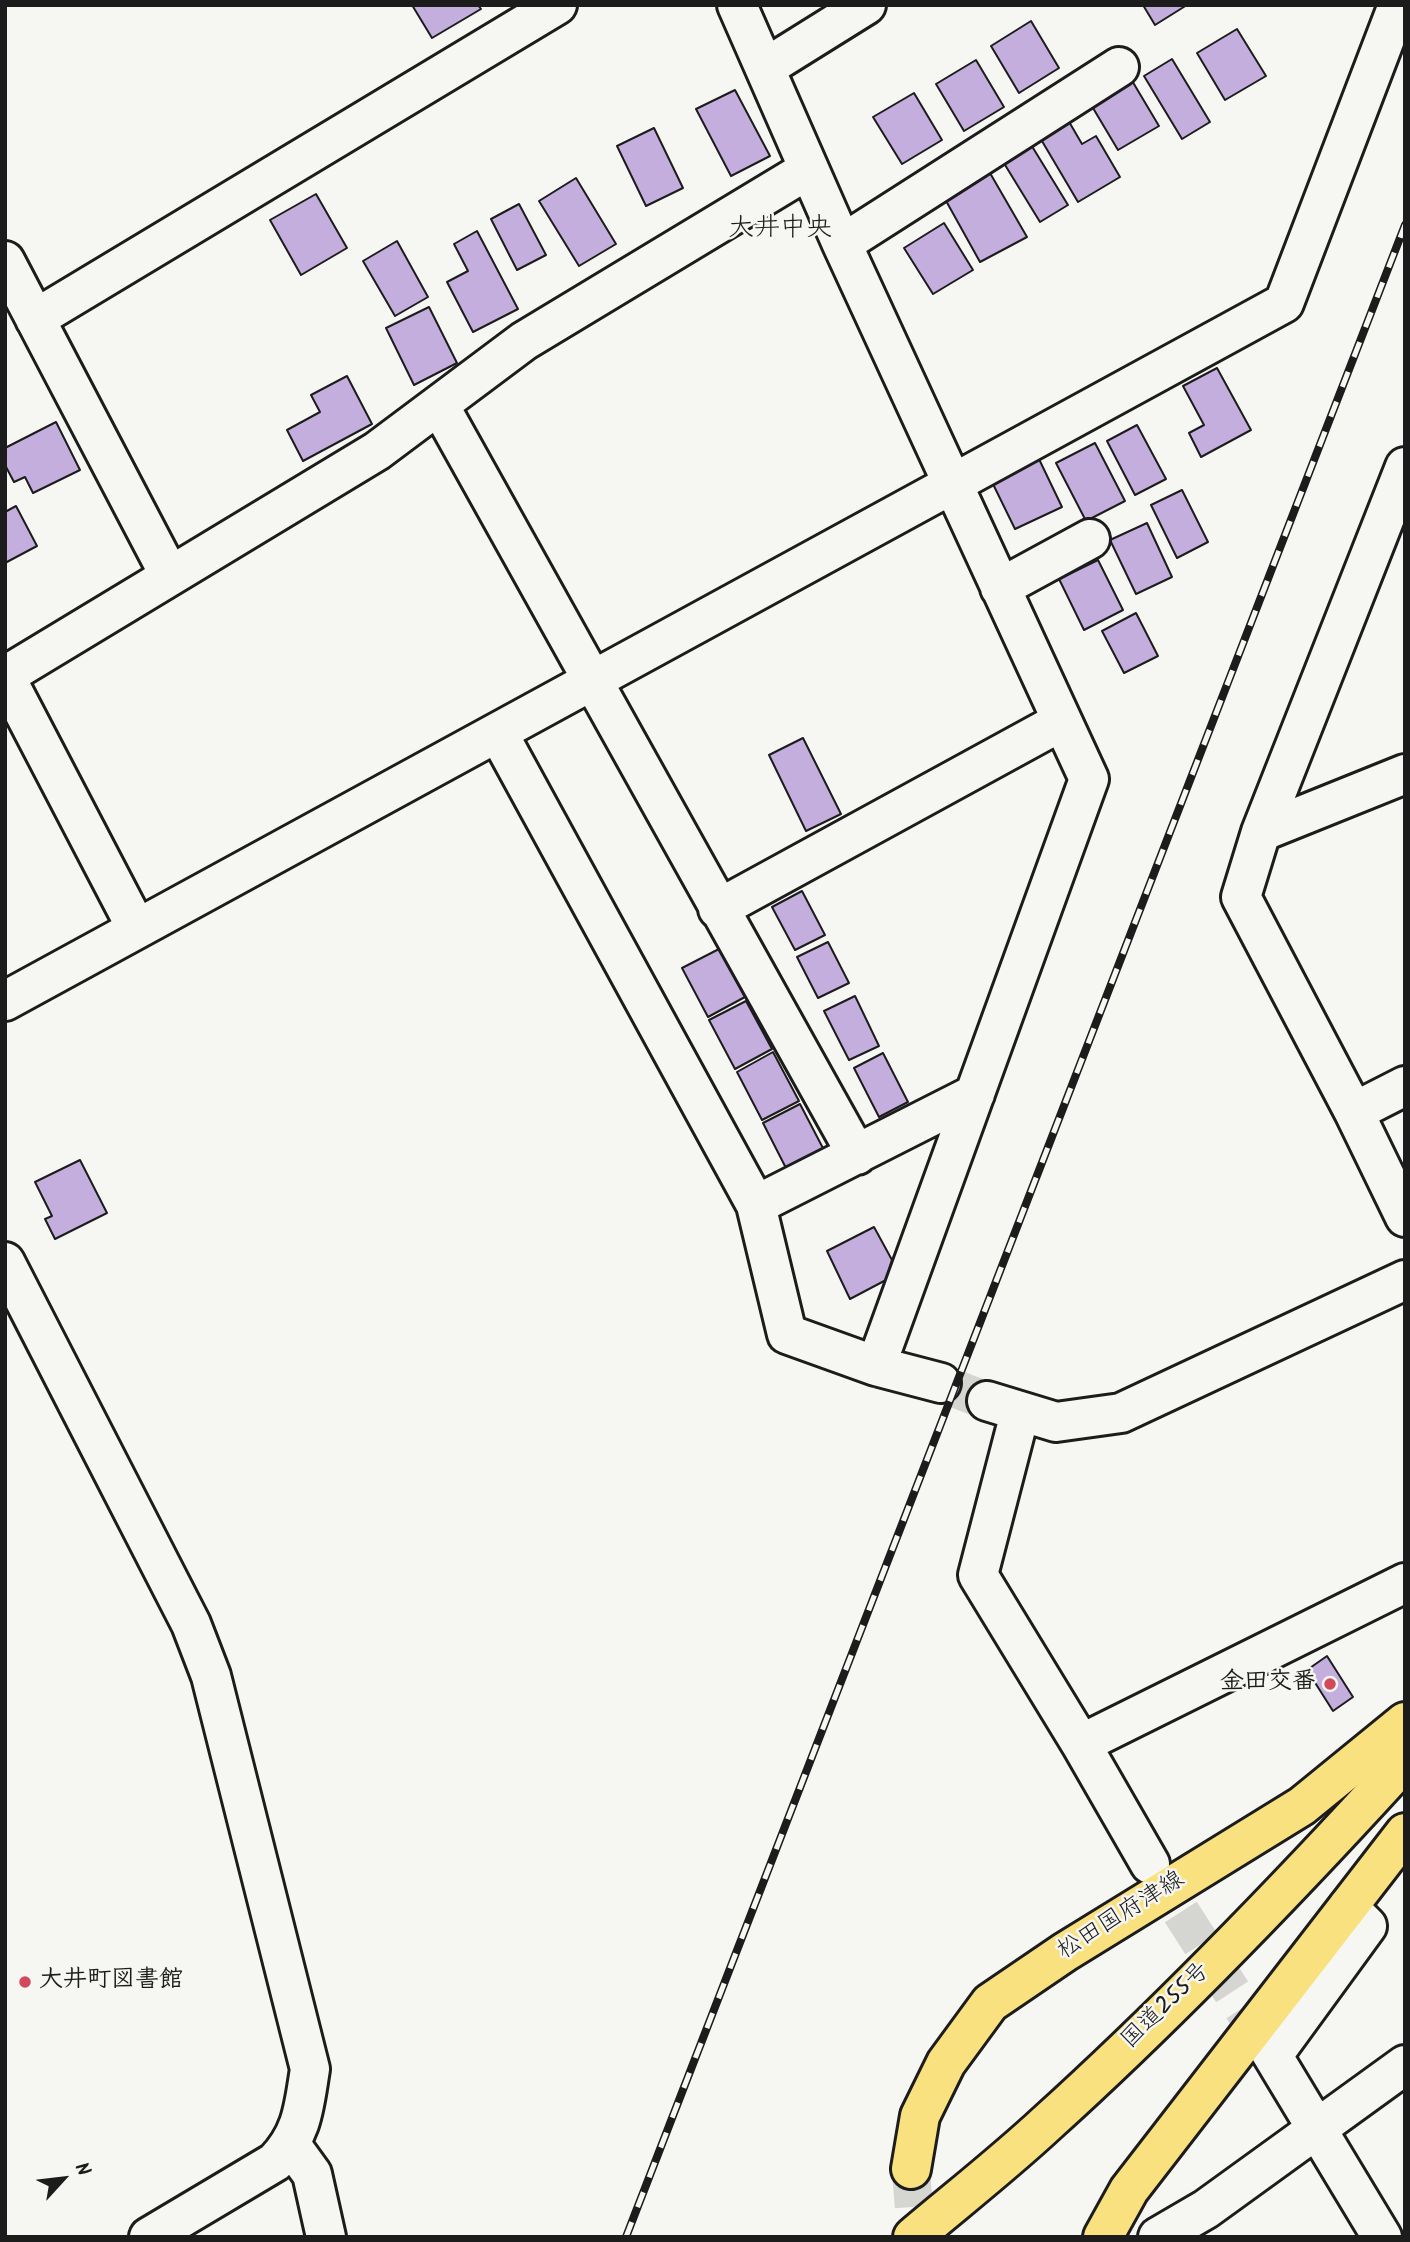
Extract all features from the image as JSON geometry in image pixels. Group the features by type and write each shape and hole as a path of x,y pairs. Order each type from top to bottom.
{"main road":[{"name":"松田国府津線","path":"911,2169 920,2116 946,2063 990,2003 1065,1952 1302,1806 1405,1722"},
{"name":"国道255号","path":"913,2237 1046,2124 1170,2006 1293,1883 1405,1761"},
{"path":"1103,2237 1129,2190 1405,1833"}],"street":[{"path":"737,5 842,244 1089,779 876,1366"},
{"path":"765,68 866,5"},
{"path":"5,1001 1284,303 1398,5"},
{"path":"35,319 533,11"},
{"path":"842,244 1119,67"},
{"path":"137,929 5,676 377,451 524,341 809,169"},
{"path":"5,261 170,576"},
{"path":"439,405 857,1155"},
{"path":"1405,467 1398,501 1261,832 1241,897 1354,1112 1405,1217"},
{"path":"1000,588 1090,539"},
{"path":"718,909 1062,721"},
{"path":"498,733 755,1205 787,1334 876,1366 941,1383"},
{"path":"1261,832 1405,774"},
{"path":"1354,1112 1405,1086"},
{"path":"755,1205 975,1094"},
{"path":"5,1262 191,1624 211,1676 310,2069 302,2115 291,2145 275,2162 149,2237"},
{"path":"1150,1864 978,1575 1004,1407 1056,1422 1121,1413 1405,1280"},
{"path":"1081,1744 1405,1583"},
{"path":"1348,1907 1367,1926 1269,2049 1382,2237"},
{"path":"1158,2237 1206,2209 1405,2065"},
{"path":"291,2145 312,2174 326,2237"}],"building":[{"path":"412,5 478,5 481,9 432,38"},
{"path":"1143,5 1187,5 1155,25"},
{"path":"1031,21 1059,68 1019,93 991,46"},
{"path":"1237,29 1266,76 1225,100 1197,53"},
{"path":"1172,59 1210,122 1182,139 1144,76"},
{"path":"976,60 1004,107 964,131 936,84"},
{"path":"1131,79 1159,126 1118,150 1090,103"},
{"path":"735,90 770,156 731,176 696,109"},
{"path":"914,93 942,140 902,164 873,117"},
{"path":"1068,120 1082,144 1096,136 1120,177 1078,202 1039,136"},
{"path":"654,128 683,188 646,206 617,146"},
{"path":"1030,143 1068,205 1040,222 1002,160"},
{"path":"990,173 1027,237 980,262 945,199"},
{"path":"576,178 616,244 579,266 539,201"},
{"path":"316,194 347,248 301,275 270,220"},
{"path":"519,204 546,255 517,270 491,219"},
{"path":"944,223 973,270 933,294 904,248"},
{"path":"477,231 518,309 473,332 447,282 468,271 454,244"},
{"path":"397,241 428,297 395,316 363,261"},
{"path":"429,307 457,363 414,385 386,328"},
{"path":"1217,368 1251,430 1201,457 1189,433 1204,425 1183,386"},
{"path":"347,376 372,424 303,461 287,430 320,412 311,395"},
{"path":"56,422 80,470 33,493 25,477 14,482 5,465 5,448"},
{"path":"1137,425 1166,479 1135,495 1107,441"},
{"path":"1095,443 1125,501 1086,521 1056,463"},
{"path":"1038,457 1062,507 1015,529 991,480"},
{"path":"1182,490 1208,542 1177,558 1151,505"},
{"path":"16,506 37,546 5,563 5,512"},
{"path":"1147,523 1172,577 1136,594 1110,540"},
{"path":"1098,560 1123,610 1084,630 1059,579"},
{"path":"1136,613 1158,656 1124,673 1102,631"},
{"path":"803,738 841,814 806,831 769,755"},
{"path":"802,891 825,935 795,950 772,907"},
{"path":"828,942 849,983 818,998 797,957"},
{"path":"719,949 745,997 708,1017 682,968"},
{"path":"855,996 879,1046 849,1060 824,1011"},
{"path":"746,1001 772,1049 735,1069 709,1020"},
{"path":"773,1052 799,1101 762,1120 737,1072"},
{"path":"883,1053 908,1102 879,1117 854,1068"},
{"path":"800,1104 825,1152 788,1172 763,1123"},
{"path":"80,1160 107,1213 55,1239 45,1219 52,1216 35,1182"},
{"path":"874,1227 892,1260 886,1280 850,1299 827,1251"},
{"name":"金田交番","path":"1327,1656 1353,1697 1333,1711 1307,1670"}],"tunnel":[{"path":"941,1383 987,1401"},
{"path":"1150,1864 1265,2043"},
{"path":"911,2169 916,2237"}],"railway":[{"path":"626,2237 1405,225"}],"place":[{"name":"金田交番","path":"1330,1684"},
{"name":"大井町図書館","path":"25,1982"}],"district":[{"name":"大井中央","path":"780,231"}]}
